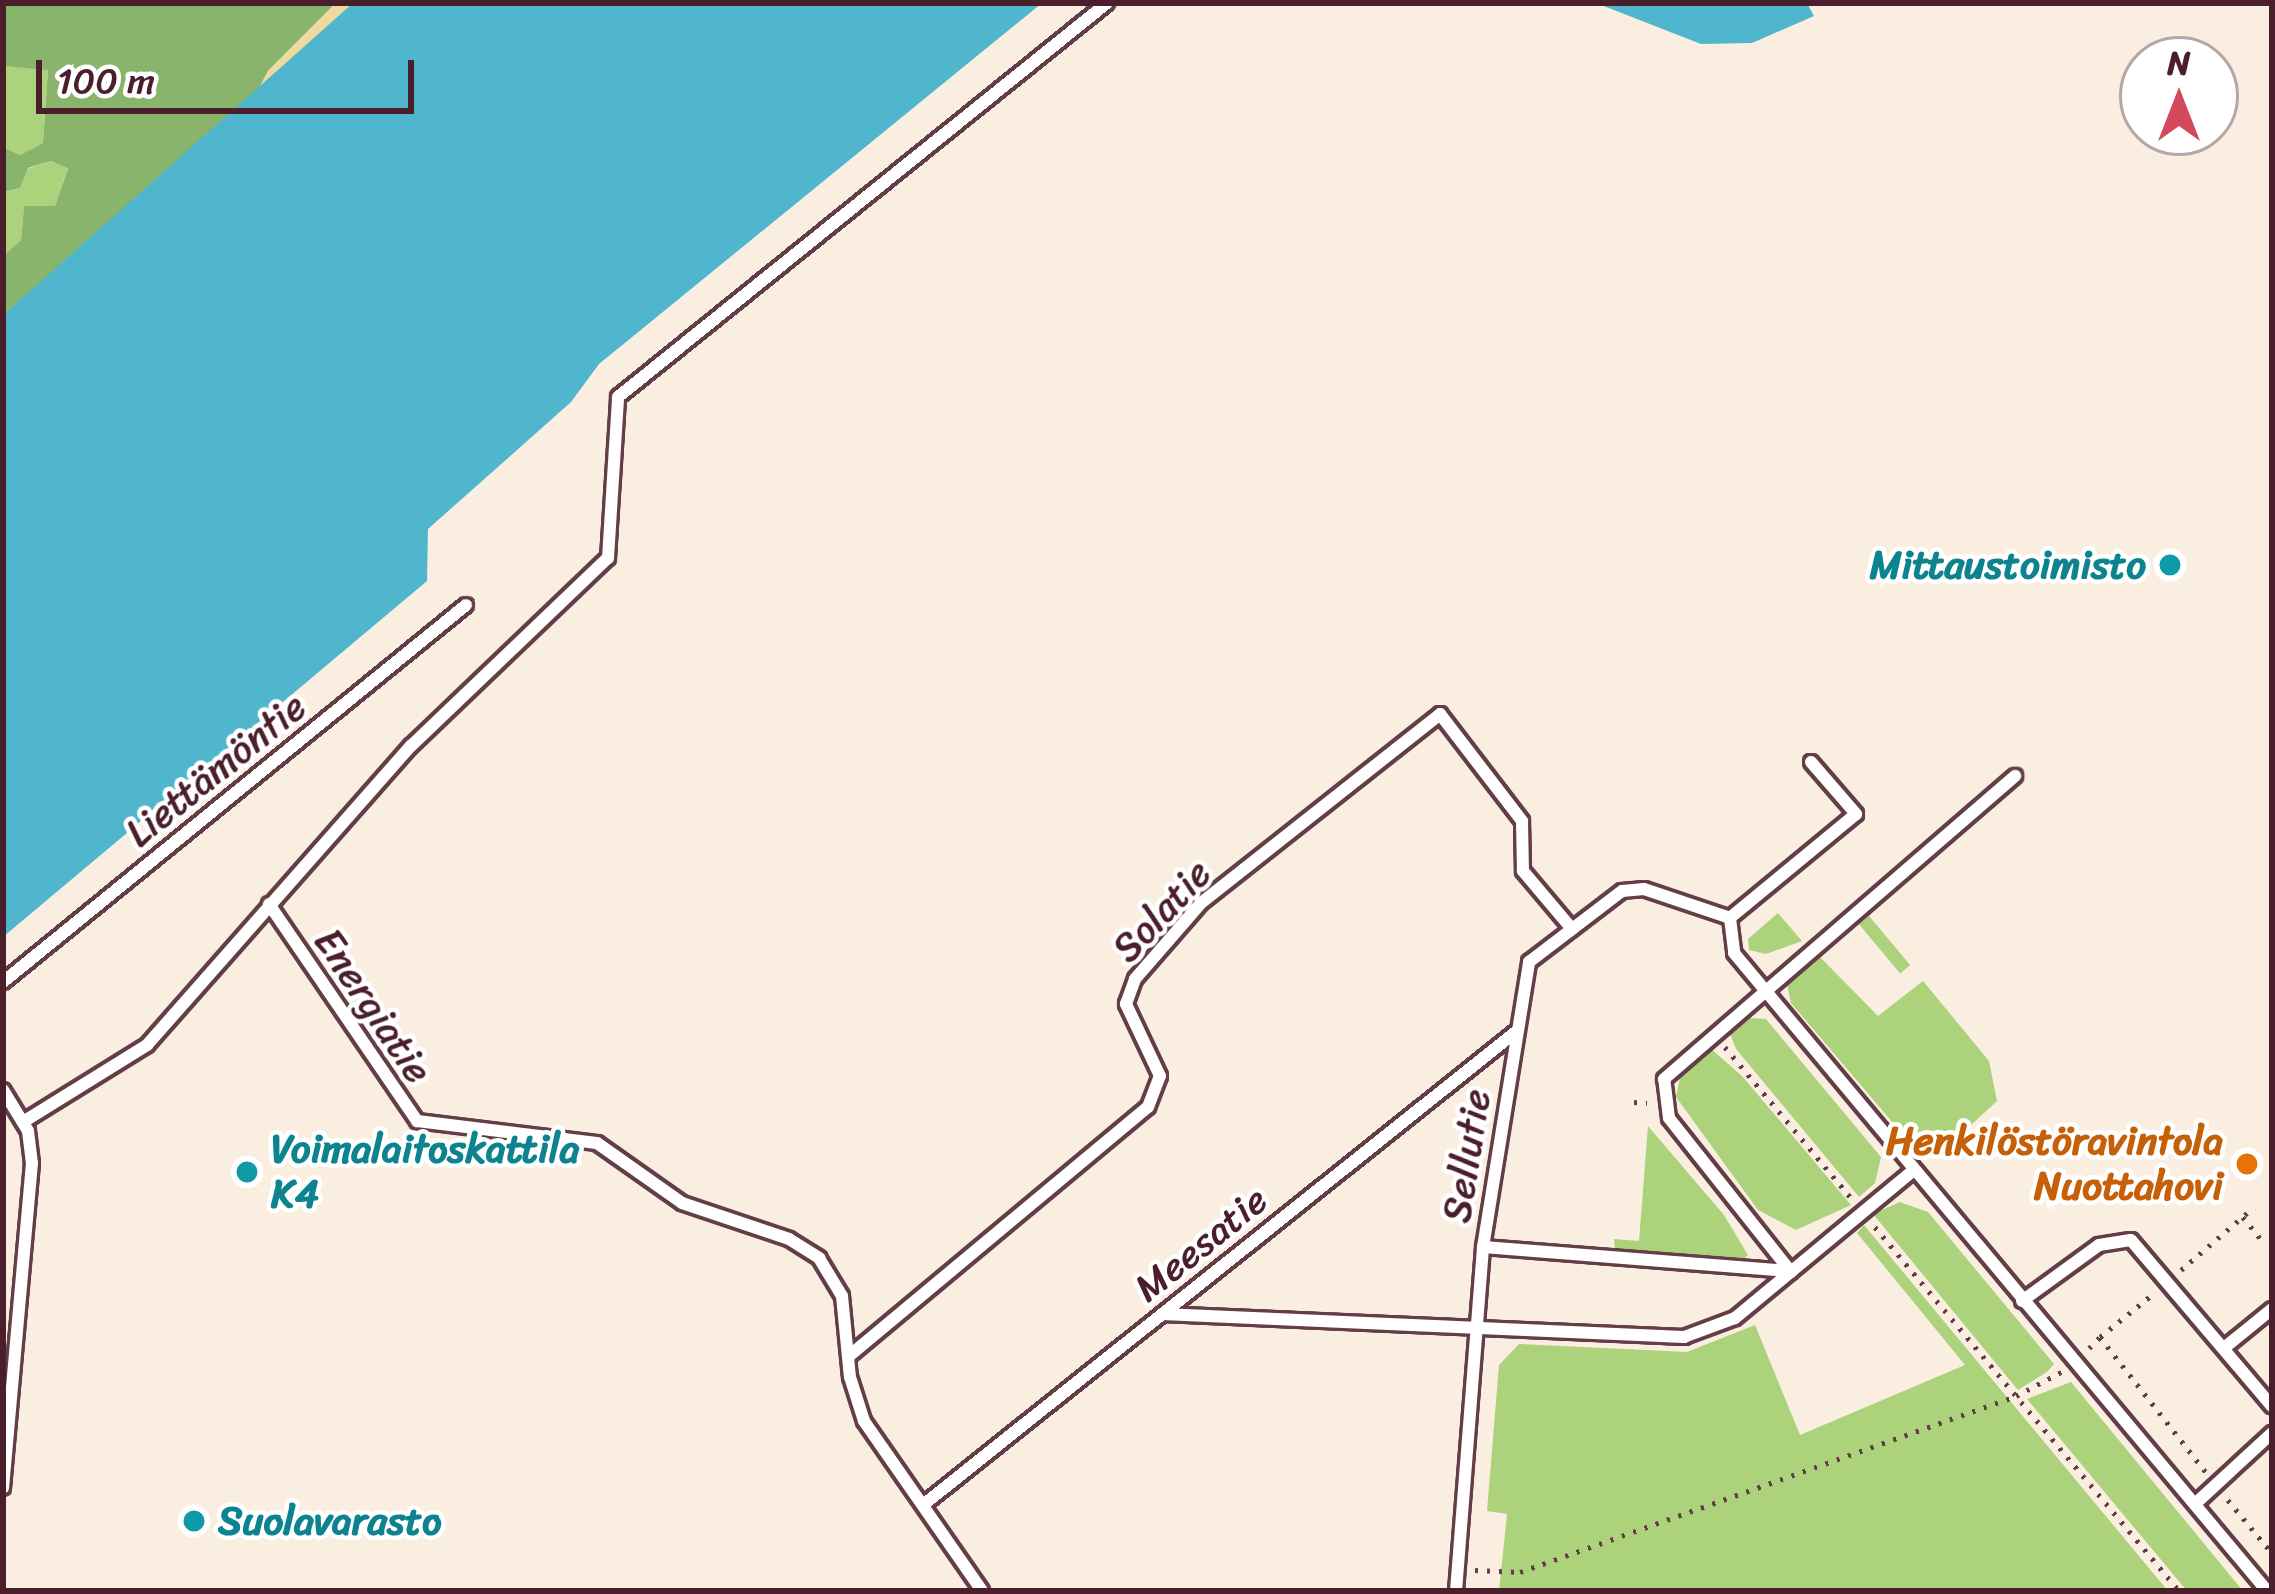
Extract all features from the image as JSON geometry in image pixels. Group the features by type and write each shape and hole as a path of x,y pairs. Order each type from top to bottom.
{"lane":[{"path":"23,1122 147,1045 411,746 608,558 618,398 1107,3"},
{"name":"Liettämöntie","path":"3,982 466,605"},
{"name":"Solatie","path":"849,1356 1148,1107 1160,1076 1126,1004 1135,979 1201,903 1439,714 1522,821 1523,871 1572,929"},
{"path":"1811,762 1856,814 1730,919 1733,953 1760,991 2266,1591"},
{"path":"1790,1272 1665,1105 1672,1066 2014,776"},
{"name":"Sellutie","path":"1456,1591 1483,1247 1529,962 1622,891 1644,889 1730,919"},
{"name":"Energiatie","path":"269,904 417,1121 597,1143 682,1203 789,1239 835,1279 864,1421 982,1591"},
{"name":"Meesatie","path":"922,1505 1518,1030"},
{"path":"3,1090 23,1122 32,1163 3,1488"},
{"path":"1162,1314 1475,1323 1684,1337 1735,1318 1913,1171"},
{"path":"2022,1301 2099,1245 2131,1240 2272,1406"},
{"path":"1483,1247 1790,1272"},
{"path":"2224,1348 2272,1309"},
{"path":"2195,1504 2272,1433"}],"path":[{"path":"1712,1032 2179,1591"},
{"path":"2243,1216 2264,1242"},
{"path":"1457,1569 1520,1572 2017,1396 2073,1362 2100,1337 2272,1553"}],"green space":[{"path":"3,3 336,3 268,71 256,94 3,315 3,256 21,240 24,206 55,206 68,168 51,161 28,168 20,188 3,192 3,147 20,155 43,143 48,70 3,66"},
{"path":"3,66 48,69 43,143 20,155 3,147"},
{"path":"51,161 68,167 55,206 24,207 21,240 3,256 3,192 20,188 27,169"},
{"path":"1778,913 1802,941 1766,954 1749,950 1748,939"},
{"path":"1869,916 1910,965 1900,973 1859,924"},
{"path":"1819,956 1878,1016 1923,981 1989,1061 1997,1101 1947,1147 1916,1150 1791,1003 1787,984"},
{"path":"1748,1018 1766,1019 1881,1157 1875,1183 1859,1197 1736,1049 1729,1031"},
{"path":"1710,1048 1742,1076 1851,1205 1796,1230 1758,1210 1676,1097 1680,1077"},
{"path":"1648,1126 1724,1215 1748,1255 1739,1263 1615,1251 1614,1239 1639,1241"},
{"path":"1900,1202 1928,1212 2054,1364 2047,1372 2018,1390 1873,1214"},
{"path":"1864,1225 2168,1591 1499,1591 1507,1514 1487,1511 1499,1365 1519,1344 1687,1352 1755,1325 1800,1435 1965,1365 1857,1233"},
{"path":"2071,1382 2243,1591 2187,1591 2027,1399"}],"sand":[{"path":"336,3 353,3 256,94 268,71"}],"water":[{"path":"353,3 1042,3 599,364 571,402 428,529 427,581 3,937 3,315"},
{"path":"1596,3 1807,3 1814,16 1752,43 1701,44"}],"place":[{"name":"Mittaustoimisto","path":"2170,565"},
{"name":"Henkilöstöravintola Nuottahovi","path":"2247,1164"},
{"name":"Voimalaitoskattila K4","path":"247,1172"},
{"name":"Suolavarasto","path":"194,1521"}]}
